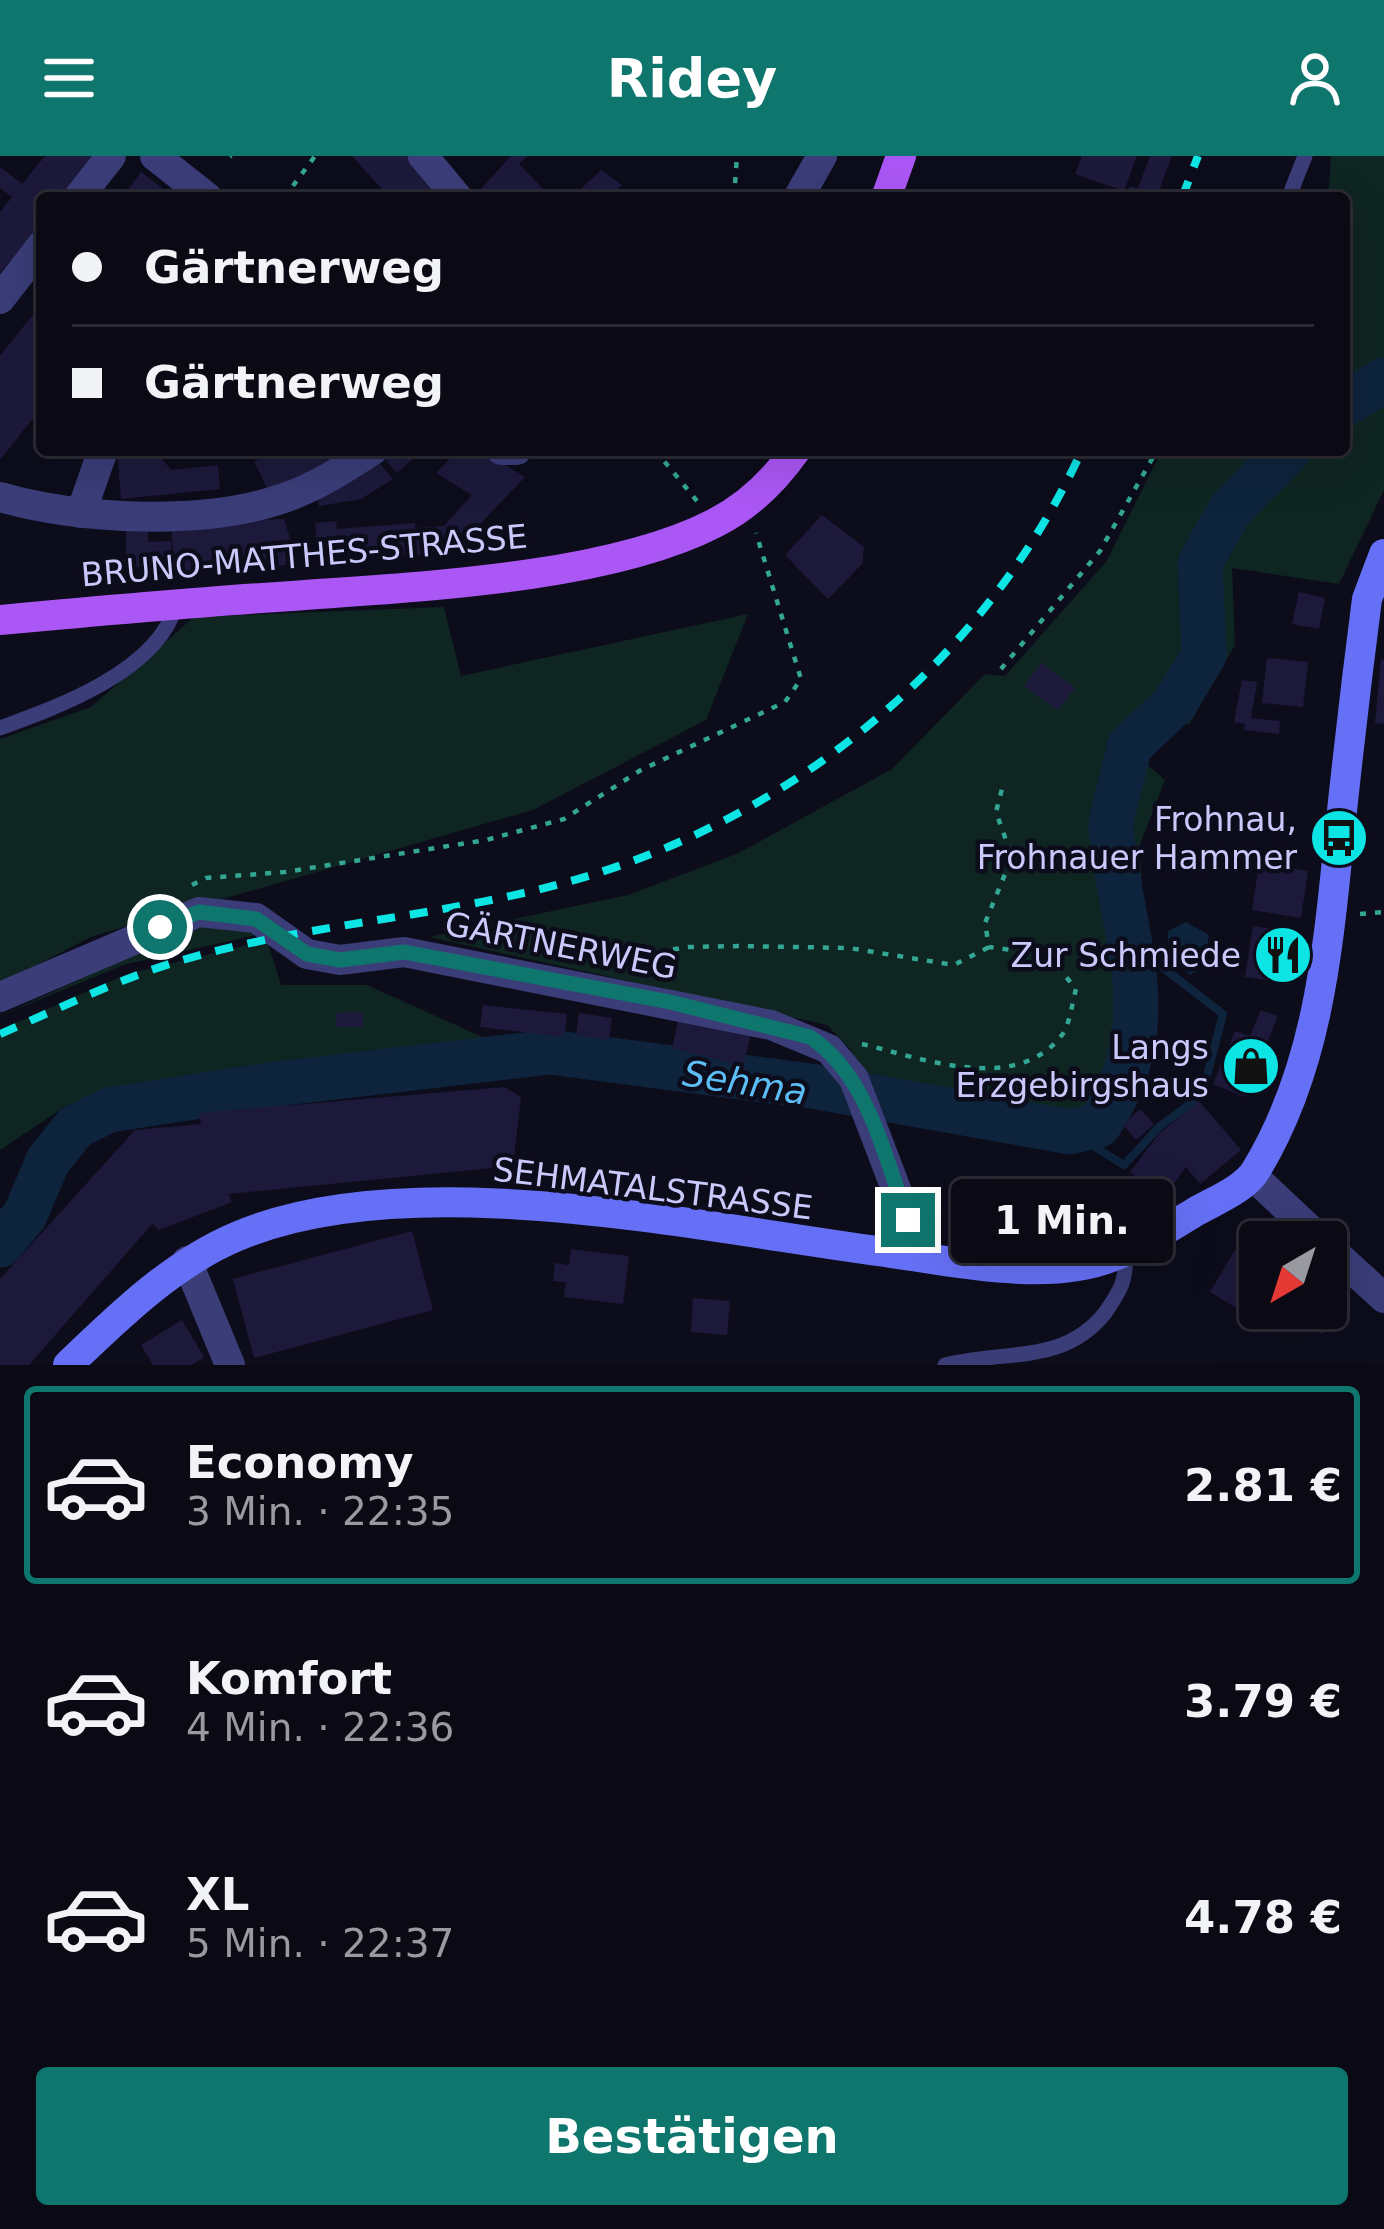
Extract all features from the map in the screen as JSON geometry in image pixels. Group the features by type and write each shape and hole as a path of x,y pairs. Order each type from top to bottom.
{"main road":[{"name":"BRUNO-MATTHES-STRASSE","path":"0,620 446,584 538,571 664,544 742,507 790,456"},
{"path":"1253,1176 1282,1119 1313,1035 1331,935 1367,599 1384,554"},
{"name":"SEHMATALSTRASSE","path":"68,1365 187,1261 239,1235 287,1220 390,1203 494,1202 922,1257 1074,1267 1125,1254 1253,1176"}],"street":[{"path":"83,192 111,156"},
{"path":"155,156 200,192"},
{"path":"423,156 453,192"},
{"path":"801,192 822,156"},
{"path":"0,299 36,253"},
{"path":"81,513 102,456"},
{"path":"0,497 81,513 146,516 280,500 323,482 364,456"},
{"name":"GÄRTNERWEG","path":"0,997 199,912 256,919 307,954 340,960 404,952 771,1025 829,1049 854,1079 922,1257"},
{"path":"1253,1176 1301,1221"},
{"path":"187,1261 230,1365"},
{"path":"1347,1264 1384,1298"}],"lane":[{"path":"1293,192 1305,156"},
{"path":"0,728 89,695 171,623 176,604"},
{"path":"945,1365 1070,1352 1094,1329 1127,1280 1125,1254"}],"path":[{"path":"288,192 315,156"},
{"path":"734,192 736,156"},
{"path":"660,456 688,488"},
{"path":"1001,669 1100,551 1154,456"},
{"path":"188,887 206,878 285,872 486,840 564,819 641,770 785,702 801,679 754,528 742,507"},
{"path":"988,947 985,923 1012,857 996,812 1004,785"},
{"path":"562,981 583,964 688,947 849,948 953,964 988,947 1048,955 1076,989 1064,1033 1038,1056 975,1070 849,1040 829,1049"}],"green space":[{"path":"1331,156 1384,156 1384,490 1339,584 1232,568 1235,645 1189,725 1144,712 1119,740 1165,780 1140,844 1148,1037 1135,1094 1112,1088 1070,1118 861,1087 850,1049 827,1025 429,937 628,895 739,853 892,769 985,674 1005,676 1106,562 1159,456 1350,456 1350,192 1328,192"},
{"path":"444,607 461,676 748,614 706,720 533,810 93,936 0,984 0,739 91,707 194,617"},
{"path":"216,917 256,935 123,965 0,1016"},
{"path":"267,940 281,985 367,985 507,1048 537,1069 353,1063 217,1089 122,1092 66,1106 0,1150 0,1030 127,974"}],"water":[{"path":"1186,922 1209,935 1204,967 1190,975 1169,957 1168,931"}],"building":[{"path":"45,156 95,156 67,192 36,192 36,230 0,273 0,212 12,197 0,188 0,167 22,184"},
{"path":"352,156 408,156 439,192 385,192"},
{"path":"511,156 528,156 519,164 546,192 482,192"},
{"path":"1082,156 1137,156 1124,191 1075,174"},
{"path":"1150,156 1172,156 1158,192 1128,192 1130,186 1138,188"},
{"path":"601,170 622,185 615,192 577,192"},
{"path":"141,172 168,192 126,192"},
{"path":"36,311 36,415 0,460 0,356"},
{"path":"117,456 160,456 171,470 218,465 220,489 121,499"},
{"path":"267,456 337,456 290,483 267,488 254,461"},
{"path":"382,456 416,456 397,473"},
{"path":"452,456 491,456 525,477 461,544 418,555 319,562 315,523 336,521 337,529 415,523 415,528 444,526 472,495 436,473"},
{"path":"376,459 393,479 361,499 319,506 317,495"},
{"path":"822,515 864,547 862,564 828,599 785,555"},
{"path":"284,519 298,564 174,575 171,524"},
{"path":"126,531 148,531 148,542 171,541 171,567 126,567"},
{"path":"1299,592 1325,598 1319,629 1292,624"},
{"path":"1267,658 1308,662 1303,707 1262,703"},
{"path":"1384,660 1384,724 1375,723"},
{"path":"1041,663 1075,688 1058,710 1024,686"},
{"path":"1242,680 1257,682 1251,718 1280,721 1279,734 1244,730 1245,724 1234,722"},
{"path":"1259,863 1308,871 1301,918 1252,910"},
{"path":"1253,926 1298,933 1290,984 1245,977"},
{"path":"483,1005 567,1014 564,1037 480,1027"},
{"path":"1261,1010 1278,1016 1245,1097 1213,1084 1235,1031 1250,1036"},
{"path":"363,1012 363,1027 336,1027 336,1013"},
{"path":"579,1013 612,1018 609,1040 576,1035"},
{"path":"680,1013 752,1031 743,1066 672,1048"},
{"path":"505,1087 521,1097 513,1166 228,1194 232,1202 159,1230 152,1224 29,1365 0,1365 0,1279 135,1130 201,1124 199,1113"},
{"path":"1199,1101 1241,1150 1200,1184 1186,1167 1164,1197 1130,1172 1159,1134"},
{"path":"1140,1109 1154,1124 1136,1140 1123,1125"},
{"path":"412,1231 433,1310 254,1358 233,1279"},
{"path":"1239,1243 1239,1309 1210,1292"},
{"path":"571,1249 629,1256 623,1304 564,1297 566,1282 553,1281 555,1263 569,1265"},
{"path":"693,1298 730,1301 727,1335 691,1332"},
{"path":"182,1320 204,1357 192,1365 153,1365 141,1345"}],"waterway":[{"name":"Sehma","path":"1350,401 1384,380"},
{"name":"Sehma","path":"0,1245 25,1215 48,1161 75,1127 109,1110 276,1084 550,1052 818,1087 1070,1132 1099,1125 1120,1087 1136,1015 1135,979 1111,828 1129,747 1174,704 1204,655 1200,563 1231,508 1283,456"},
{"path":"1070,1132 1124,1165 1159,1127 1202,1095 1223,1014 1131,943"}],"railway":[{"path":"1184,192 1198,156"},
{"path":"0,1034 162,966 279,937 560,884 644,857 724,821 799,776 870,724 934,665 991,599 1041,527 1079,456"}],"place":[{"name":"Frohnau, Frohnauer Hammer","path":"1339,838"},
{"name":"Zur Schmiede","path":"1283,955"},
{"name":"Langs Erzgebirgshaus","path":"1251,1066"}],"route":[{"path":"160,927 199,912 256,919 307,954 340,960 404,952 670,1002 810,1037 829,1049 854,1079 908,1220"}]}
